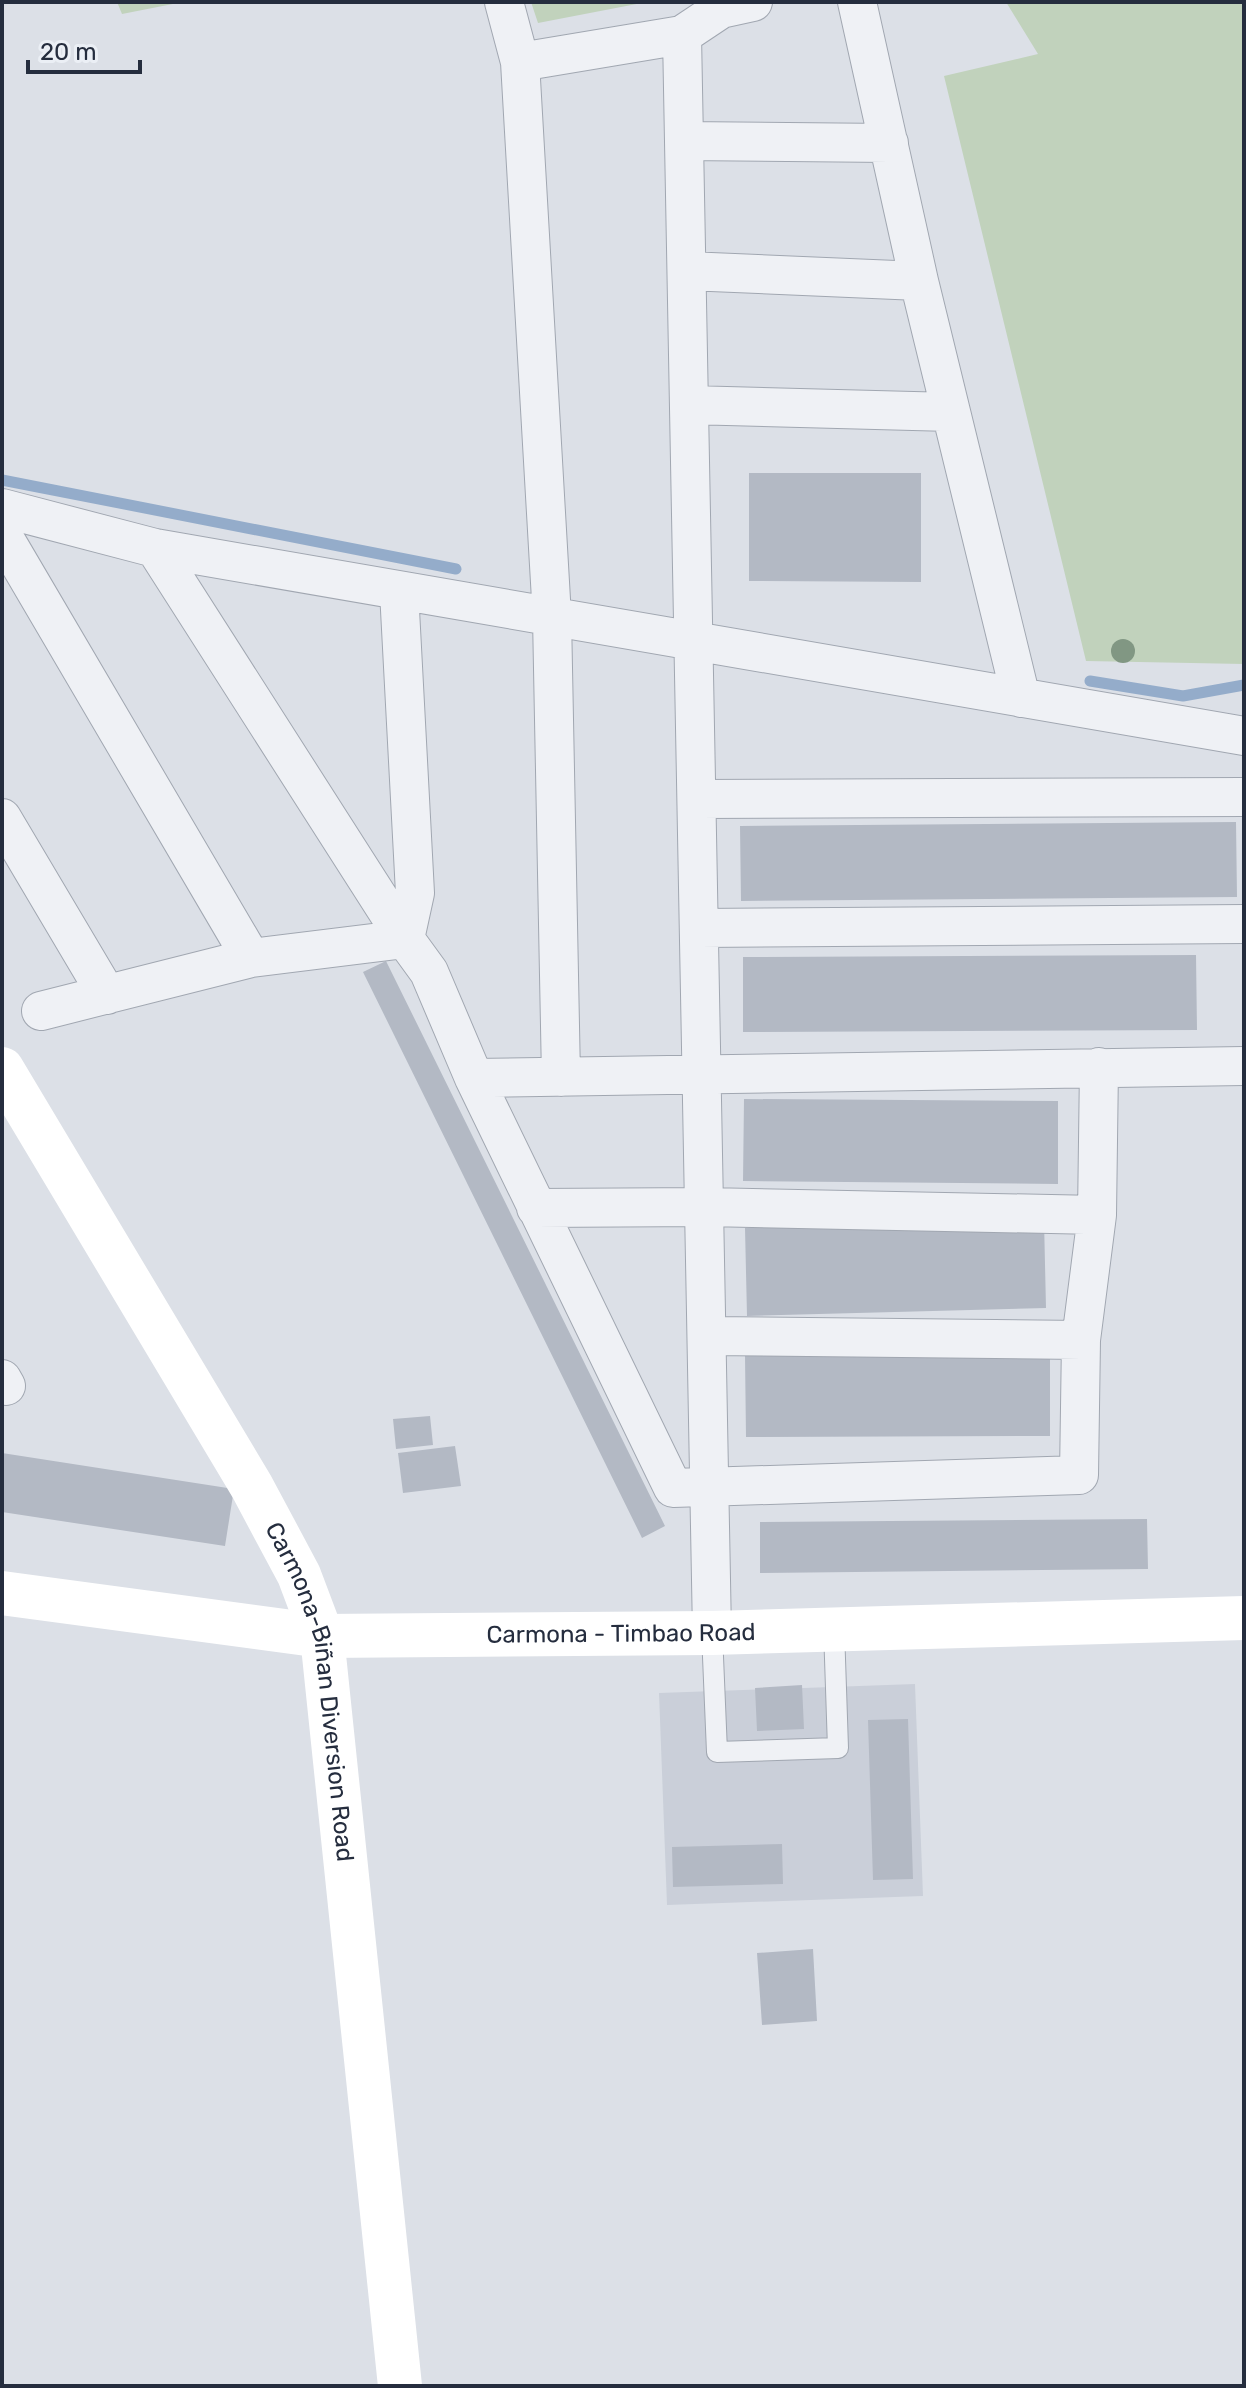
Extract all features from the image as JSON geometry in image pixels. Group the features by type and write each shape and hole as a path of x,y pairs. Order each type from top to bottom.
{"main road":[{"name":"Carmona-Biñan Diversion Road","path":"2,1069 252,1487 299,1575 322,1636 400,2386"},
{"name":"Carmona - Timbao Road","path":"2,1593 322,1636 712,1633 1244,1618"}],"street":[{"path":"504,2 520,62 552,617 561,1077"},
{"path":"520,62 682,35 721,9 753,2"},
{"path":"857,2 919,281 1021,698"},
{"path":"682,35 712,1633"},
{"path":"684,141 889,143"},
{"path":"687,271 919,281"},
{"path":"689,405 951,412"},
{"path":"2,508 155,548 1244,736"},
{"path":"2,534 251,958"},
{"path":"155,548 429,972 474,1078 673,1488 1079,1475 1081,1340 1097,1215 1099,1067"},
{"path":"399,591 415,893 405,939"},
{"path":"698,799 1244,797"},
{"path":"2,818 107,995"},
{"path":"700,928 1244,924"},
{"path":"41,1011 251,958 405,939"},
{"path":"474,1078 1244,1066"},
{"path":"536,1208 706,1207 1097,1215"},
{"path":"708,1336 1081,1340"},
{"path":"2,1379 6,1386 2,1385"}],"lane":[{"path":"712,1633 717,1752 823,1749 838,1748 834,1629"}],"shaded area":[{"path":"915,1684 923,1896 667,1905 659,1693"}],"green space":[{"path":"117,2 183,2 122,14"},
{"path":"531,2 647,2 538,23"},
{"path":"1006,2 1244,2 1244,664 1086,661 944,76 1038,54"}],"building":[{"path":"749,473 921,473 921,582 749,581"},
{"path":"1236,822 1237,897 741,901 740,826"},
{"path":"1196,955 1197,1030 743,1032 743,957"},
{"path":"386,961 665,1526 642,1538 363,972"},
{"path":"744,1099 1058,1101 1058,1184 743,1181"},
{"path":"1044,1220 1046,1308 747,1316 745,1228"},
{"path":"1050,1355 1050,1436 746,1437 745,1356"},
{"path":"430,1416 433,1445 396,1449 393,1419"},
{"path":"455,1446 461,1486 403,1493 398,1453"},
{"path":"2,1453 234,1489 225,1546 2,1512"},
{"path":"1147,1519 1148,1569 760,1573 760,1522"},
{"path":"802,1685 804,1729 757,1731 755,1688"},
{"path":"908,1719 913,1879 873,1880 868,1720"},
{"path":"782,1844 783,1884 673,1887 672,1847"},
{"path":"813,1949 817,2021 762,2025 757,1953"}],"waterway":[{"path":"2,480 456,569"},
{"path":"1090,681 1183,696 1244,685"}]}
